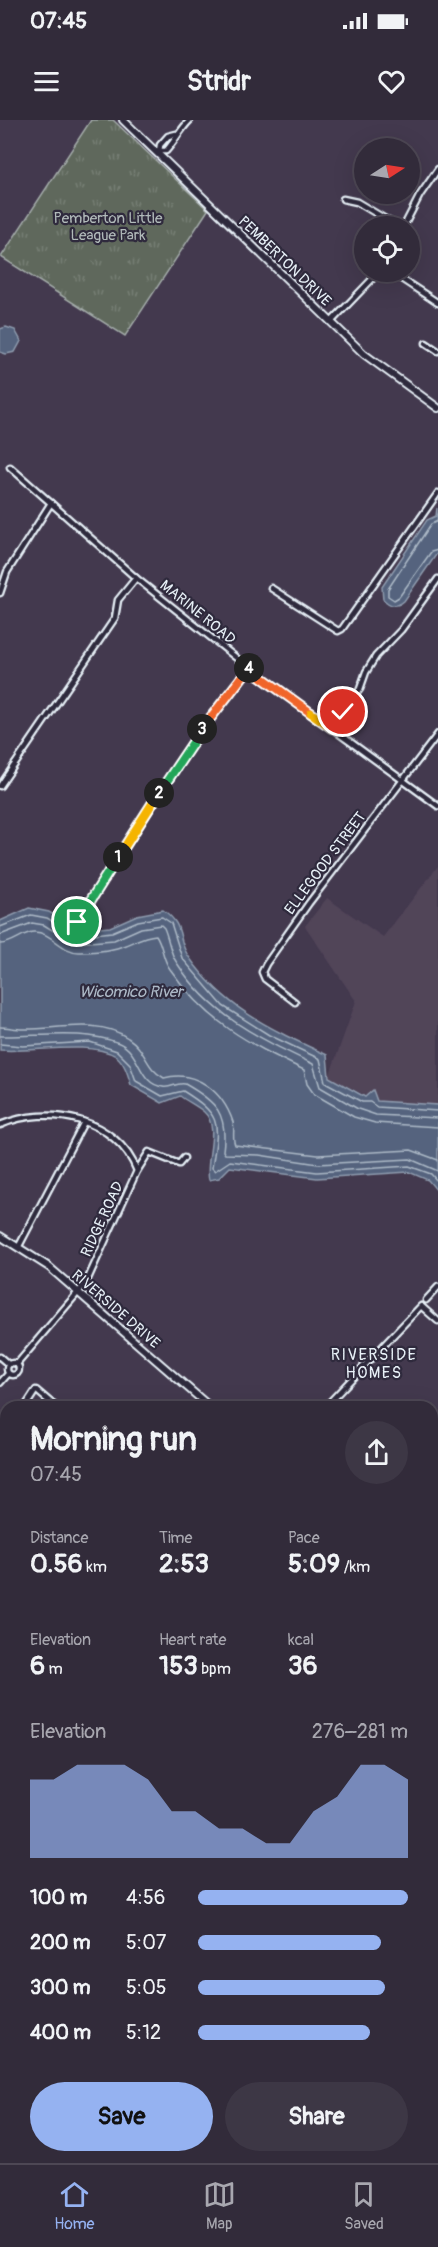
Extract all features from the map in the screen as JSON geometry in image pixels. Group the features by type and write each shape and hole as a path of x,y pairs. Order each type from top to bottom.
{"street":[{"name":"PEMBERTON DRIVE","path":"123,120 368,358 438,408"},
{"path":"159,153 160,145 168,136 176,134 190,120"},
{"path":"409,216 438,169"},
{"path":"343,200 357,202 380,216"},
{"path":"331,322 369,282"},
{"path":"406,282 438,303"},
{"path":"426,343 438,351"},
{"name":"MARINE ROAD","path":"10,467 136,579 249,668 438,806"},
{"path":"271,588 338,631 342,629 438,493"},
{"path":"0,593 7,572 51,503"},
{"path":"0,786 115,618 118,600 136,579"},
{"path":"332,728 360,689 366,672 376,656 401,630 438,579"},
{"path":"77,922 199,733 249,668"},
{"name":"ELLEGOOD STREET","path":"295,1002 265,979 262,972 309,903 438,734"},
{"name":"RIDGE ROAD","path":"0,1125 27,1117 46,1115 84,1122 100,1128 120,1141 131,1155 137,1171 86,1282 17,1364 18,1373 8,1374"},
{"path":"19,1246 84,1122"},
{"path":"137,1171 148,1152 177,1163 181,1163 184,1158"},
{"name":"RIVERSIDE DRIVE","path":"0,1236 19,1246 79,1293 203,1401"},
{"path":"426,1300 438,1287"},
{"path":"331,1401 421,1306 438,1321"},
{"path":"0,1357 8,1364 17,1364"},
{"path":"0,1383 8,1374 8,1364"},
{"path":"30,1401 36,1390 49,1401"}],"shaded area":[{"path":"438,866 438,1105 377,1101 329,1077 356,1001 305,926 327,898 383,937"}],"green space":[{"name":"Pemberton Little League Park","path":"91,120 113,120 208,210 125,336 1,257"}],"water":[{"path":"6,327 15,330 21,341 15,352 6,354 0,352 0,329"},
{"path":"437,508 438,552 404,601 398,605 391,605 383,599 382,587 427,520 436,516"},
{"name":"Wicomico River","path":"29,908 49,912 78,930 110,927 137,915 163,910 178,927 189,957 218,991 250,1016 327,1055 329,1077 365,1097 373,1090 377,1101 438,1105 438,1192 428,1180 409,1172 317,1178 230,1167 219,1178 209,1180 208,1163 212,1135 209,1118 180,1096 162,1103 131,1085 124,1066 116,1056 105,1051 76,1048 0,1050 0,921"}],"district":[{"name":"RIVERSIDE HOMES","path":"374,1363"}],"route":[{"path":"77,922 199,733 249,668 332,728 343,712"}]}
